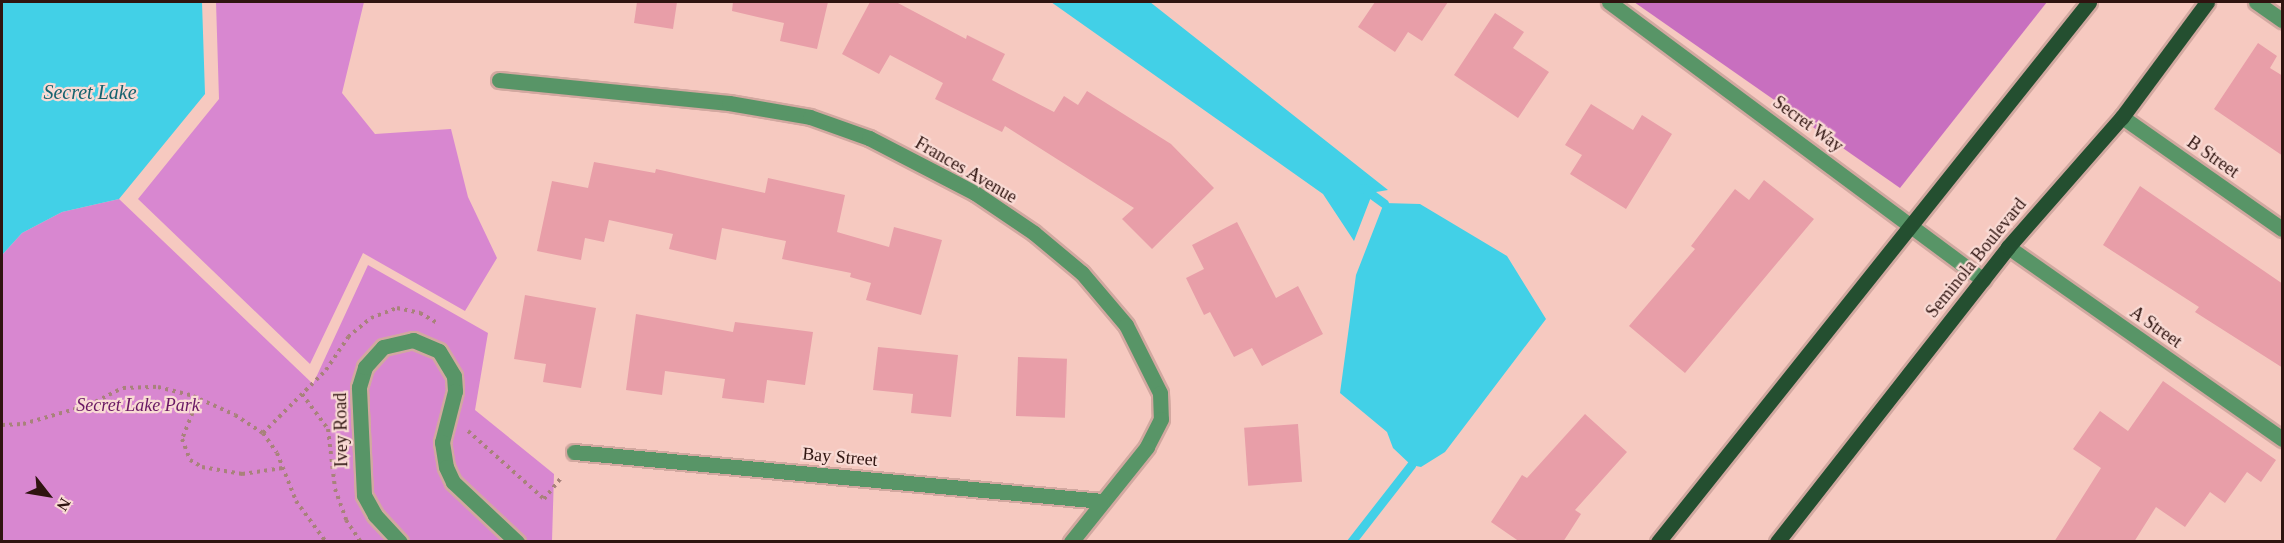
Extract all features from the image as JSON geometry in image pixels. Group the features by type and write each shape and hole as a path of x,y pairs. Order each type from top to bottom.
{"main road":[{"path":"1658,542 2089,2"},
{"name":"Seminola Boulevard","path":"1777,542 2008,247 2122,117 2207,2"}],"street":[{"name":"Secret Way","path":"1609,2 1912,224 1983,280"},
{"path":"2256,2 2283,20"},
{"name":"Frances Avenue","path":"499,80 729,103 810,117 869,138 975,194 1034,233 1082,273 1126,325 1160,393 1161,419 1147,447 1071,542"},
{"name":"B Street","path":"2122,117 2283,229"},
{"name":"A Street","path":"2008,247 2283,440"},
{"name":"Ivey Road","path":"400,542 375,515 364,495 359,387 365,367 383,347 413,340 439,351 454,376 455,391 442,442 446,467 453,482 517,542"},
{"name":"Bay Street","path":"574,452 1102,501"}],"path":[{"path":"263,434 326,370 353,332 385,311 408,309 443,327"},
{"path":"2,425 23,424 89,405 123,388 159,387 198,399 235,415 263,434 283,468 296,501 326,542"},
{"path":"302,394 327,429 338,500 361,542"},
{"path":"198,399 182,439 190,460 202,467 242,474 283,468"},
{"path":"466,426 544,499 560,479"}],"green space":[{"path":"216,2 364,2 342,93 375,134 451,129 468,197 497,258 465,311 363,253 310,364 138,199 219,99"},
{"name":"Secret Lake Park","path":"119,199 313,384 368,265 488,333 475,410 554,474 552,541 2,541 2,255 22,233 62,212"}],"shaded area":[{"path":"1634,2 2047,2 1900,188"}],"water":[{"name":"Secret Lake","path":"2,2 202,2 205,94 119,199 62,212 22,233 2,255"},
{"path":"1051,2 1150,2 1388,190 1376,192 1371,197 1354,241 1323,194"},
{"path":"1384,203 1420,204 1507,256 1546,319 1445,452 1421,467 1411,465 1393,448 1387,432 1340,393 1356,275"}],"building":[{"path":"637,2 677,2 673,29 634,23"},
{"path":"733,2 828,2 817,49 780,41 784,23 732,11"},
{"path":"870,2 896,2 966,39 967,35 1005,54 992,80 1054,112 1064,96 1078,105 1087,91 1171,144 1214,188 1152,249 1122,219 1134,208 1005,126 1002,132 935,99 943,83 890,55 879,74 842,54"},
{"path":"1375,2 1448,2 1422,41 1408,32 1395,52 1358,27"},
{"path":"1495,13 1524,32 1513,48 1549,72 1518,118 1454,75"},
{"path":"2258,43 2277,56 2270,68 2283,76 2283,156 2214,109"},
{"path":"1591,104 1633,130 1642,115 1672,134 1626,209 1570,174 1582,155 1565,145"},
{"path":"594,162 655,173 656,169 765,193 768,178 845,195 837,232 889,247 894,227 942,240 921,315 866,300 871,283 850,277 851,273 782,259 786,241 722,228 716,260 669,249 673,234 609,220 604,242 585,238 581,260 537,251 552,181 588,188"},
{"path":"1764,180 1814,219 1685,373 1629,326 1695,249 1691,246 1735,189 1749,200"},
{"path":"2140,186 2283,284 2283,368 2195,312 2199,307 2103,245"},
{"path":"1237,222 1276,298 1298,286 1323,334 1262,366 1252,348 1234,357 1210,312 1204,315 1186,278 1204,269 1192,245"},
{"path":"525,295 596,308 581,388 543,382 546,364 514,359"},
{"path":"636,314 733,332 735,322 813,332 805,385 767,380 764,403 722,398 725,379 665,371 662,395 626,390"},
{"path":"878,347 958,355 951,417 911,413 913,394 873,390"},
{"path":"1018,357 1067,359 1065,418 1016,416"},
{"path":"2163,381 2276,460 2261,482 2247,472 2225,503 2210,492 2185,527 2156,507 2134,542 2054,542 2101,468 2073,449 2100,411 2128,431"},
{"path":"1585,414 1627,452 1575,510 1581,514 1563,542 1520,542 1491,522 1522,475 1527,478"},
{"path":"1298,424 1302,482 1248,486 1244,428"}],"waterway":[{"path":"1363,188 1384,203"},
{"path":"1351,542 1411,465"}]}
